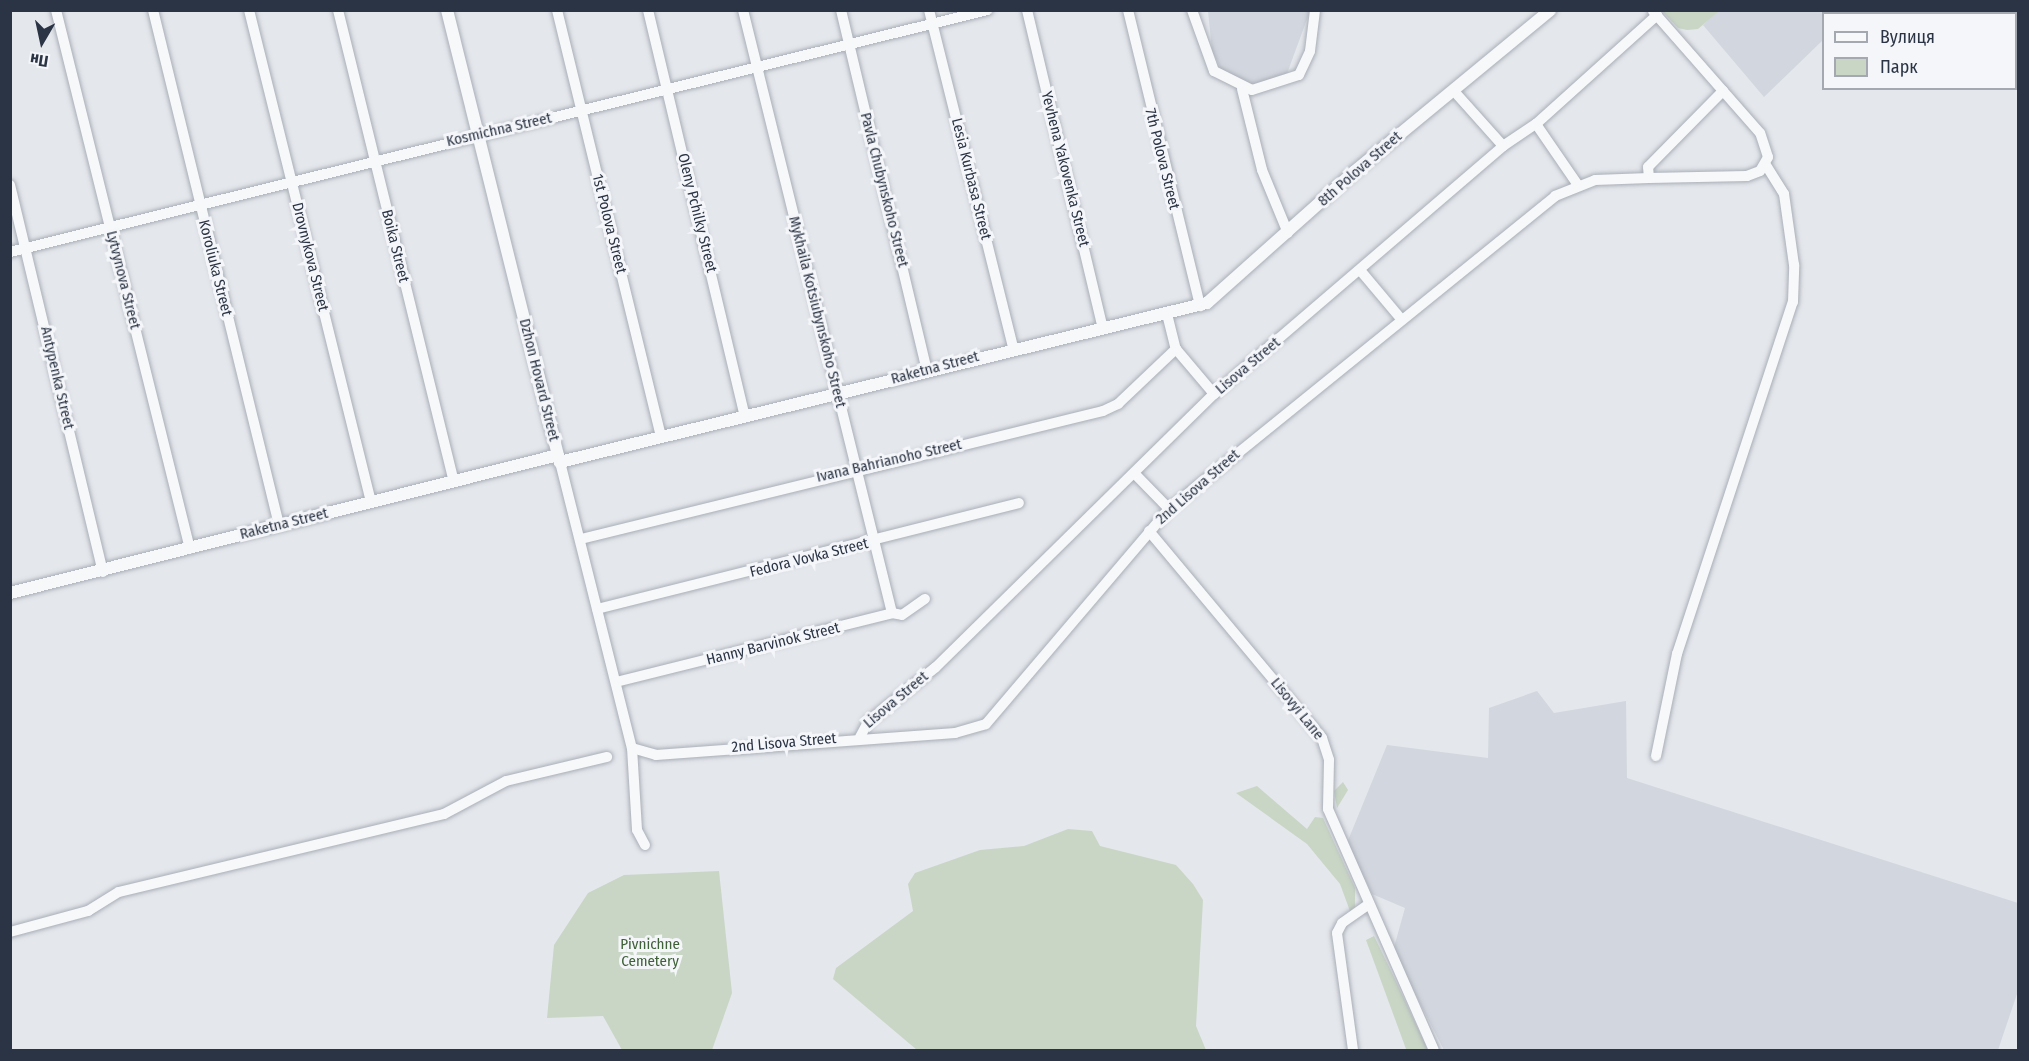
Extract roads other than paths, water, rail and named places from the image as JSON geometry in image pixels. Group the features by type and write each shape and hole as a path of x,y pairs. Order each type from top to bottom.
{"street":[{"name":"Lytvynova Street","path":"56,10 190,549"},
{"name":"Koroliuka Street","path":"153,10 279,525"},
{"name":"Drovnykova Street","path":"249,10 371,502"},
{"name":"Boika Street","path":"338,10 454,481"},
{"name":"Dzhon Hovard Street","path":"447,10 632,748 637,830 645,845"},
{"name":"1st Polova Street","path":"557,10 661,437"},
{"name":"Oleny Pchilky Street","path":"648,10 746,416"},
{"name":"Mykhaila Kotsiubynskoho Street","path":"743,10 892,613"},
{"name":"Pavla Chubynskoho Street","path":"841,10 927,370"},
{"name":"Lesia Kurbasa Street","path":"929,10 1013,347"},
{"name":"Kosmichna Street","path":"10,252 374,160 988,10"},
{"name":"Yevhena Yakovenka Street","path":"1027,10 1103,328"},
{"name":"7th Polova Street","path":"1128,10 1200,306"},
{"path":"1192,10 1214,71 1242,89 1284,84 1299,75 1310,51 1315,10"},
{"name":"8th Polova Street","path":"1288,233 1453,90 1550,10"},
{"path":"1655,13 1763,138 1766,165 1784,194 1794,265 1793,302 1677,654 1656,756"},
{"name":"Lisova Street","path":"860,737 868,722 936,667 1214,394 1503,146 1536,124 1655,13"},
{"path":"1242,89 1262,170 1288,233"},
{"path":"1453,90 1503,146"},
{"path":"1649,178 1648,168 1723,91"},
{"path":"1536,124 1578,185"},
{"name":"2nd Lisova Street","path":"632,748 656,754 860,737 955,733 986,724 1169,509 1556,195 1578,185 1649,178 1747,176 1766,165"},
{"name":"Antypenka Street","path":"10,185 103,572"},
{"name":"Raketna Street","path":"10,593 103,572 454,481 661,437 1013,347 1200,306 1288,233"},
{"path":"1360,270 1402,320"},
{"path":"1167,314 1176,349 1214,394"},
{"name":"Ivana Bahrianoho Street","path":"581,539 856,468 1112,408 1176,349"},
{"path":"1134,473 1169,509"},
{"name":"Fedora Vovka Street","path":"597,609 874,542 1019,503"},
{"name":"Lisovyi Lane","path":"1149,531 1322,738 1329,760 1328,809 1368,905 1434,1050"},
{"name":"Hanny Barvinok Street","path":"616,682 892,613 906,614 925,599"},
{"path":"10,932 88,910 119,892 444,814 506,781 607,757"},
{"path":"1353,1050 1337,933 1342,923 1368,905"}],"park label":[{"name":"Pivnichne Cemetery","path":"650,952"}]}
